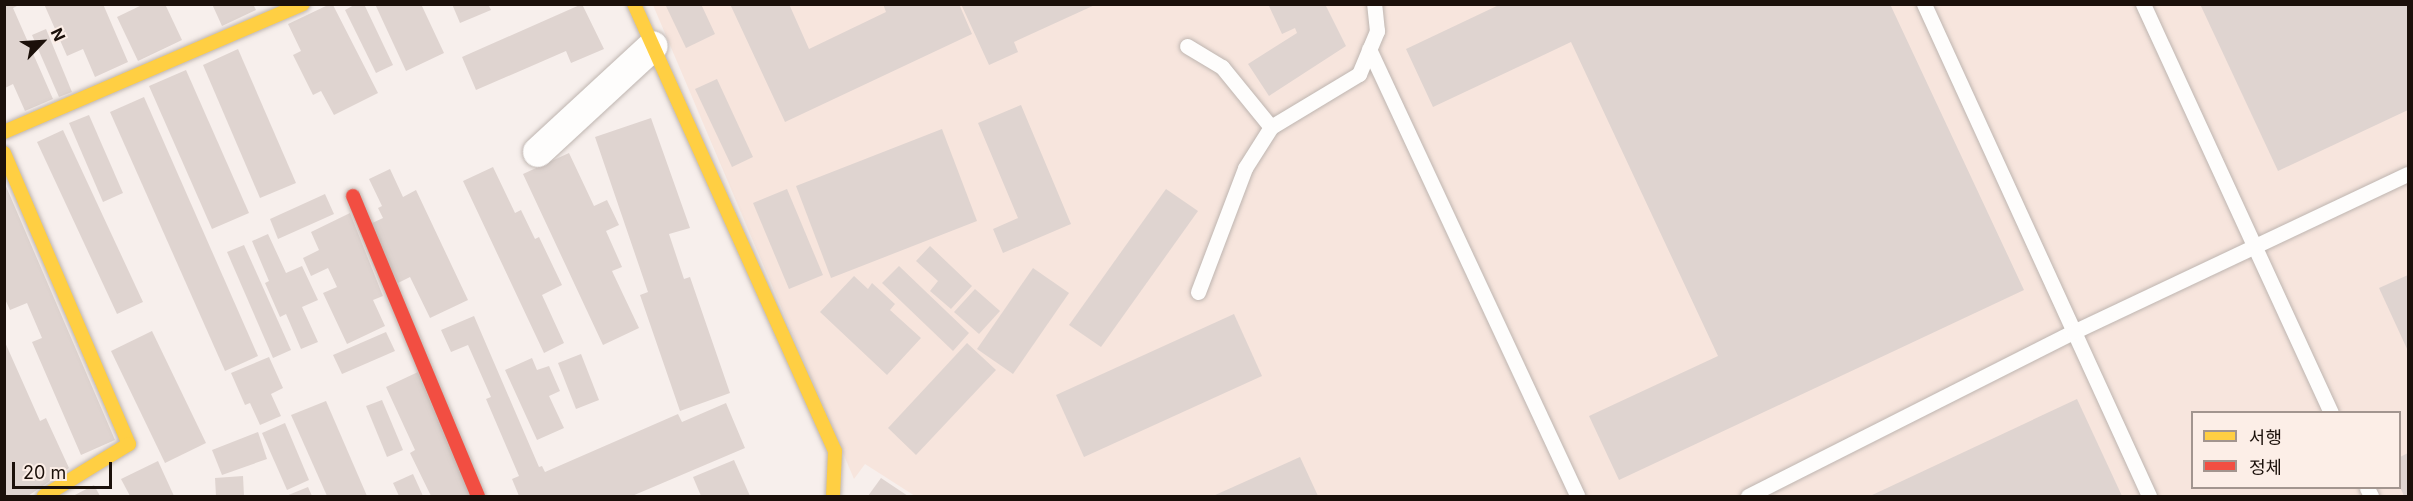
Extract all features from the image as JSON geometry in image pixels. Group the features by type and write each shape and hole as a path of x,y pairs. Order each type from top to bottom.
{"street":[{"path":"4,132 271,11 303,4"},
{"path":"634,4 835,451 833,496"},
{"path":"538,152 653,46"},
{"path":"4,153 129,444 44,496"},
{"path":"353,196 478,496"}],"lane":[{"path":"1198,292 1245,168 1271,127 1359,74 1377,31 1374,4"},
{"path":"1924,4 2149,496"},
{"path":"2143,4 2331,411"},
{"path":"1187,46 1222,67 1271,127"},
{"path":"1370,49 1576,496"},
{"path":"1748,496 2073,332 2409,174"}],"shaded area":[{"path":"653,5 2408,5 2408,496 915,496 865,464 854,479"}],"building":[{"path":"5,4 21,4 13,8 53,99 25,111 13,84 5,88"},
{"path":"44,4 103,4 128,62 95,77 83,49 67,56"},
{"path":"144,4 165,4 182,40 138,61 117,17"},
{"path":"212,4 253,4 256,10 222,26"},
{"path":"356,4 364,4 393,65 376,73 345,10"},
{"path":"375,4 421,4 444,53 406,71"},
{"path":"452,4 488,4 491,10 460,23"},
{"path":"582,4 604,49 571,63 566,51 476,90 462,57"},
{"path":"665,4 701,4 715,34 686,48"},
{"path":"730,4 789,4 809,49 886,12 883,4 959,4 972,34 785,122"},
{"path":"961,4 1097,4 1014,42 1018,52 989,65"},
{"path":"1268,4 1325,4 1346,46 1269,96 1248,64 1297,33 1295,28 1282,34"},
{"path":"1501,4 1890,4 2024,290 1619,480 1589,416 1718,356 1571,42 1433,107 1406,49"},
{"path":"2200,4 2408,4 2408,110 2278,171"},
{"path":"328,5 333,5 378,93 334,115 321,91 313,95 293,55 301,51 288,24"},
{"path":"46,29 72,92 59,97 32,35"},
{"path":"238,49 296,183 260,198 203,65"},
{"path":"186,70 249,213 212,229 149,86"},
{"path":"717,79 753,157 732,167 695,89"},
{"path":"144,97 258,356 225,371 110,112"},
{"path":"1021,105 1071,224 1003,253 993,229 1018,218 978,123"},
{"path":"89,115 123,193 103,202 69,123"},
{"path":"651,118 690,228 669,234 684,279 690,277 730,393 680,411 640,295 648,292 595,137"},
{"path":"942,129 977,221 831,278 796,186"},
{"path":"63,130 143,302 117,314 37,142"},
{"path":"569,153 594,206 607,200 619,225 606,231 622,267 612,271 639,328 603,345 523,174"},
{"path":"493,167 515,213 521,210 535,239 539,237 562,285 542,295 564,343 544,353 463,181"},
{"path":"390,169 403,197 416,190 468,300 430,318 410,277 398,283 368,225 383,218 378,208 382,206 369,179"},
{"path":"5,184 115,440 81,455 32,342 42,338 27,303 10,310 4,297"},
{"path":"787,189 823,275 789,289 753,203"},
{"path":"1166,189 1198,211 1101,347 1069,325"},
{"path":"325,194 334,214 278,239 270,219"},
{"path":"350,213 383,296 373,300 385,326 347,344 323,293 337,287 328,268 311,276 303,258 319,250 311,232"},
{"path":"268,234 286,273 302,266 318,300 302,307 318,342 301,349 286,314 280,317 265,283 269,281 252,241"},
{"path":"244,245 291,350 273,358 227,252"},
{"path":"930,246 972,286 951,309 930,291 938,281 916,261"},
{"path":"899,266 969,333 953,351 882,283"},
{"path":"1033,268 1069,293 1013,374 977,349"},
{"path":"2408,275 2408,351 2379,288"},
{"path":"854,276 868,289 872,283 895,304 890,310 921,338 887,375 820,312"},
{"path":"975,289 1000,311 979,334 954,312"},
{"path":"1234,314 1262,376 1084,457 1056,395"},
{"path":"474,316 539,467 542,466 545,472 678,414 682,422 726,403 745,448 632,496 519,496 512,479 519,476 486,399 491,397 468,345 451,352 441,330"},
{"path":"152,331 206,443 165,463 111,351"},
{"path":"386,332 395,351 342,374 333,355"},
{"path":"4,340 40,421 46,418 69,468 28,496 4,496"},
{"path":"967,343 996,370 916,455 888,428"},
{"path":"581,354 599,400 576,409 558,363"},
{"path":"269,357 283,388 271,394 281,416 260,425 250,403 245,405 231,373"},
{"path":"532,358 537,370 549,366 560,391 549,396 564,428 537,440 505,370"},
{"path":"418,372 470,496 431,496 410,453 415,450 386,387"},
{"path":"2077,399 2122,496 1870,496"},
{"path":"382,400 403,450 387,457 366,406"},
{"path":"326,401 367,496 327,496 291,415"},
{"path":"285,423 309,480 287,490 262,433"},
{"path":"258,432 267,459 222,475 212,450"},
{"path":"2408,453 2408,496 2404,496 2401,489 2401,456"},
{"path":"1300,457 1318,496 1213,496"},
{"path":"734,460 750,496 701,496 693,477"},
{"path":"158,461 174,496 130,496 121,479"},
{"path":"413,474 423,496 399,496 393,483"},
{"path":"243,476 244,496 216,496 215,478"},
{"path":"881,478 908,496 868,496"},
{"path":"94,485 100,496 73,496"},
{"path":"308,487 312,496 286,496"}],"traffic: slow":[{"path":"4,132 303,4"},
{"path":"634,4 835,451 833,496"},
{"path":"4,153 129,444 44,496"}],"traffic: jam":[{"path":"353,196 478,496"}]}
